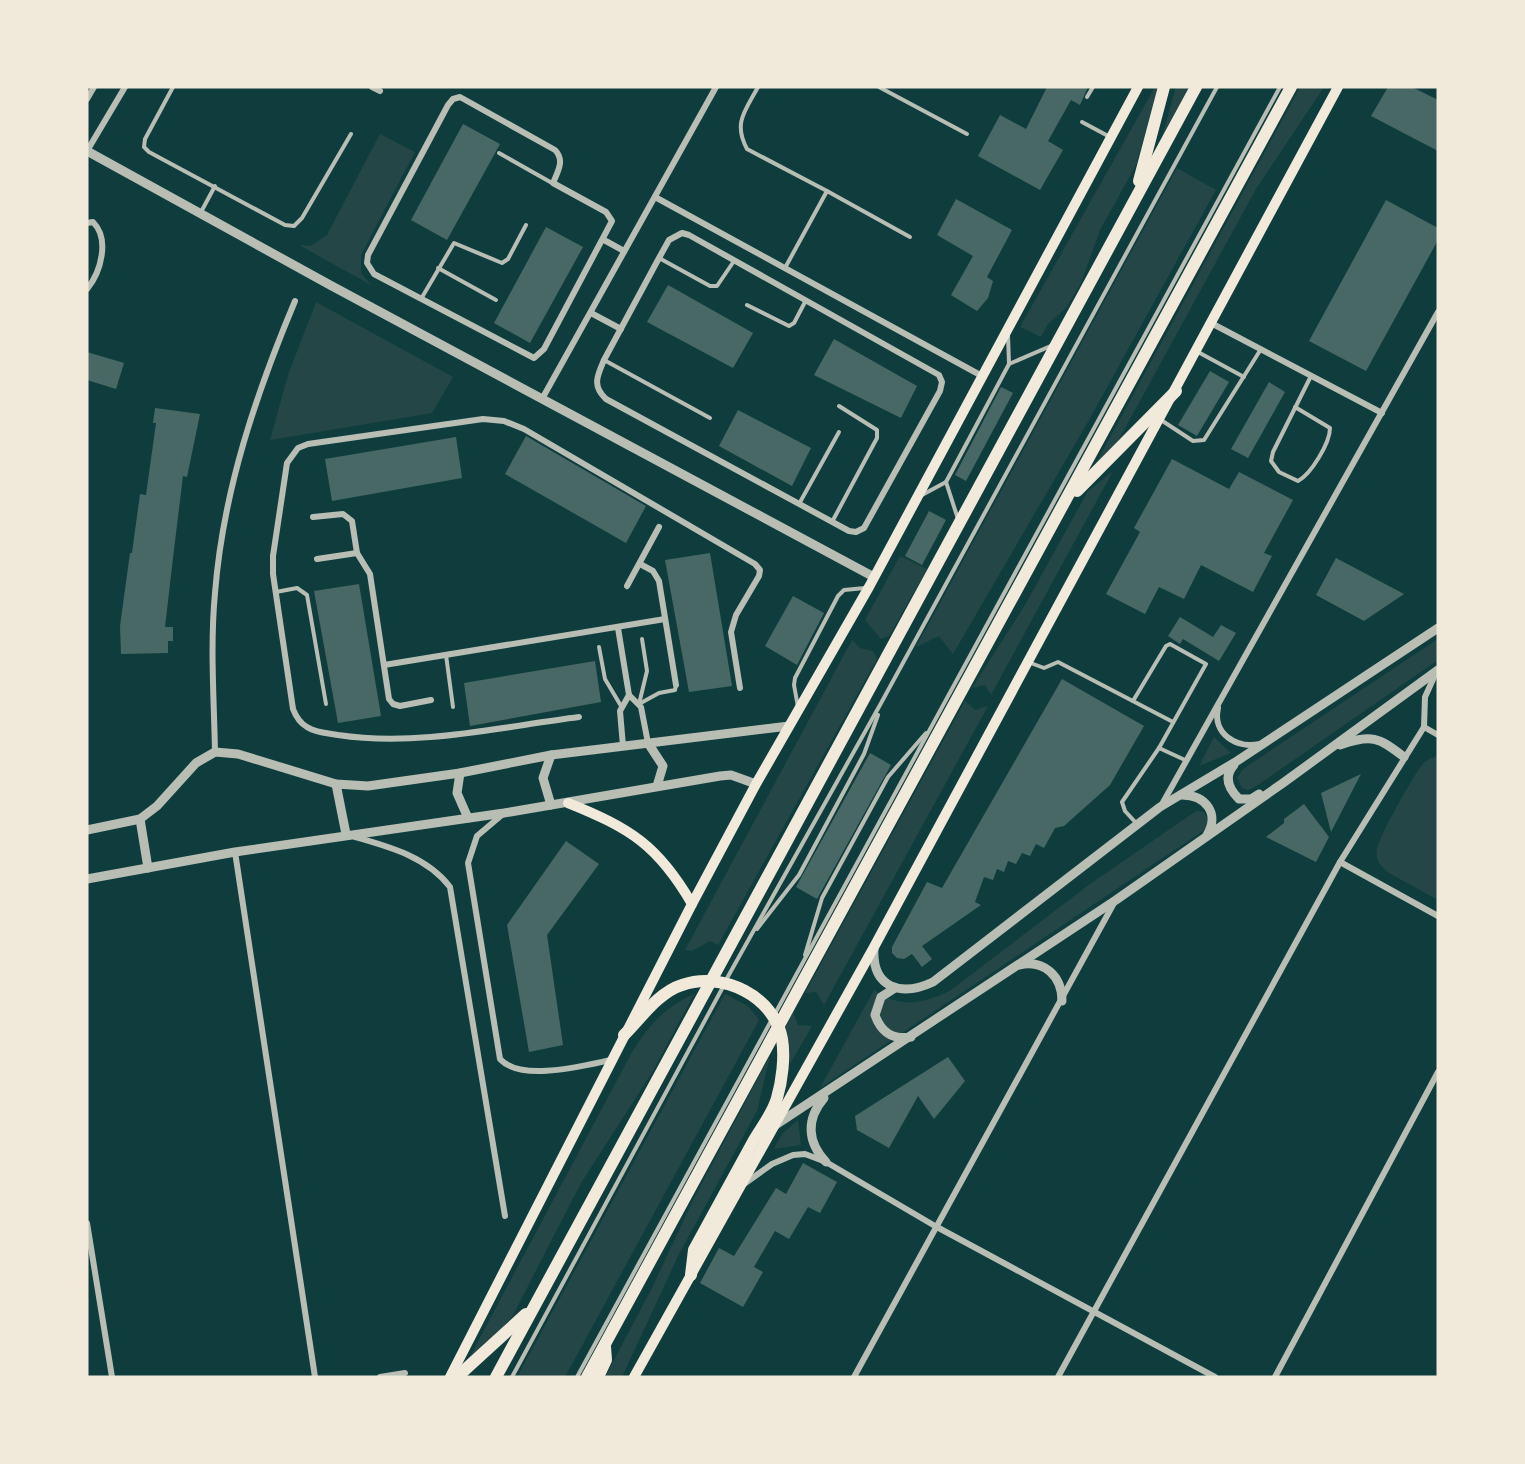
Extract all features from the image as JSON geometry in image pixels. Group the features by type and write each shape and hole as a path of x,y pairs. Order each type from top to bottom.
{"highway":[{"path":"1134,200 1164,87"},
{"path":"495,1377 1196,87"},
{"path":"587,1377 776,1022 1068,500 1291,87"},
{"path":"1068,500 1176,392"},
{"path":"624,1035 664,995 681,985 710,982 724,983 755,996 776,1022 783,1040 782,1071 777,1100 694,1250 691,1275"},
{"path":"457,1377 533,1307"},
{"path":"598,1377 606,1360 605,1344"}],"main road":[{"path":"450,1377 611,1060 756,784 871,582 1138,87"},
{"path":"634,1377 874,947 1176,392 1338,87"},
{"path":"568,802 635,835 649,845 678,881 692,904"}],"street":[{"path":"87,99 94,87"},
{"path":"125,87 87,151 542,399 871,582"},
{"path":"372,87 380,91"},
{"path":"542,399 716,87"},
{"path":"453,99 468,99 555,150 560,155 561,162 553,183 611,217 611,227 604,240 544,350 534,358 374,274 367,263 368,255 453,99"},
{"path":"655,197 982,376"},
{"path":"87,223 93,222 97,226 102,235 102,246 98,271 87,289"},
{"path":"682,233 933,369 942,382 940,391 869,522 856,532 832,522 606,399 596,385 604,360 659,258 669,240 682,233"},
{"path":"604,240 624,251"},
{"path":"215,752 212,645 222,538 232,484 249,423 271,358 295,301"},
{"path":"1160,807 1438,312"},
{"path":"591,313 621,329"},
{"path":"1211,323 1382,413"},
{"path":"579,717 412,738 373,740 317,732 306,727 298,719 293,709 275,592 273,556 287,464 298,448 308,444 483,419 504,422 524,429 755,564 760,570 759,576 736,615 731,632 740,687"},
{"path":"313,517 343,514 348,516 357,553 370,574 384,664 393,704 400,706 431,700"},
{"path":"627,586 659,527"},
{"path":"317,559 357,553"},
{"path":"640,564 657,575 676,685"},
{"path":"384,664 446,656 665,619"},
{"path":"618,628 629,695 639,704 648,743 663,766 657,786"},
{"path":"874,947 877,972 883,981 895,988 909,990 933,982 1160,807 1237,761 1438,628"},
{"path":"1058,1377 1340,862 1424,727 1425,697 1438,670"},
{"path":"774,1126 829,1092 1116,900 1283,783 1438,670"},
{"path":"623,746 621,706 629,695"},
{"path":"1220,699 1216,712 1218,725 1225,736 1236,744 1250,746 1264,743"},
{"path":"87,830 140,819 157,806 196,763 215,752 238,754 336,784 368,786 460,773 551,755 789,726"},
{"path":"1424,727 1438,735"},
{"path":"1330,749 1368,737 1379,739 1404,757"},
{"path":"551,755 543,778 551,805"},
{"path":"1237,761 1229,770 1228,781 1231,791 1239,799 1251,799 1275,784 1283,783"},
{"path":"460,773 457,793 468,818"},
{"path":"87,879 346,834 504,813 731,775 756,784"},
{"path":"336,784 346,834"},
{"path":"1182,795 1192,795 1209,807 1213,818 1206,837"},
{"path":"504,813 477,836 468,863 496,1050 507,1067 518,1071 575,1068 611,1060"},
{"path":"140,819 148,867"},
{"path":"346,834 417,859 433,868 450,887 505,1216"},
{"path":"235,852 315,1377"},
{"path":"1340,862 1438,916"},
{"path":"854,1377 1116,900"},
{"path":"1017,966 1036,964 1053,974 1062,991 1062,1001"},
{"path":"895,988 881,997 874,1015 878,1024 893,1037 912,1037"},
{"path":"1275,1377 1438,1072"},
{"path":"826,1162 814,1147 810,1129 813,1116 829,1092"},
{"path":"739,1188 772,1164 793,1155 805,1154 826,1162 935,1226 1215,1377"},
{"path":"87,1223 112,1377"},
{"path":"380,1377 405,1373"}],"lane":[{"path":"173,87 145,139 144,147 149,153 285,225 294,225 302,218 351,134"},
{"path":"758,87 740,120 740,136 747,149 910,237"},
{"path":"879,87 967,134"},
{"path":"1087,97 1093,87"},
{"path":"512,1377 724,983 880,705 1217,87"},
{"path":"577,1377 776,1022 803,962 1280,87"},
{"path":"1082,122 1111,137"},
{"path":"499,153 553,183"},
{"path":"200,213 215,186"},
{"path":"785,268 827,191"},
{"path":"421,299 454,243 502,263 526,225"},
{"path":"659,258 710,286 717,286 723,280 734,261"},
{"path":"438,268 496,300"},
{"path":"747,305 789,326 794,323 807,300"},
{"path":"917,498 946,482 1008,364 1008,328"},
{"path":"1008,364 1059,342"},
{"path":"1160,420 1193,441 1204,440 1261,350"},
{"path":"1197,351 1244,377"},
{"path":"604,360 710,418"},
{"path":"1295,407 1330,428 1330,435 1309,471 1298,482 1279,472 1271,461 1295,407 1311,376"},
{"path":"832,522 877,438 877,430 839,406"},
{"path":"799,504 838,432"},
{"path":"946,482 960,524"},
{"path":"798,710 795,678 838,596 844,590 871,582"},
{"path":"275,592 297,588 307,595 326,704"},
{"path":"639,704 647,671 642,639"},
{"path":"1133,701 1166,646 1170,644 1204,662 1206,667 1159,748 1122,802 1125,811 1137,825"},
{"path":"599,646 605,679 621,706"},
{"path":"446,656 453,707"},
{"path":"1028,662 1044,668 1058,662 1173,722"},
{"path":"639,704 659,693 675,690 676,685"},
{"path":"751,936 800,875 864,754 880,705"},
{"path":"803,962 822,898 871,807 897,763 930,728"},
{"path":"1159,748 1185,760"}],"shaded area":[{"path":"1155,87 1158,87 1136,165 1100,230 1081,283 1067,307 1048,324 1041,337 1020,327"},
{"path":"1176,87 1190,87 1162,137"},
{"path":"1300,87 1324,87 1256,189 1118,441 1095,465"},
{"path":"380,134 415,152 361,255 361,273 371,285 299,245 311,246 327,235"},
{"path":"1177,168 1216,190 1089,420 953,654 939,636 916,647"},
{"path":"316,302 453,377 432,413 270,440 288,375"},
{"path":"1113,471 991,695 985,685 972,688 1025,605 1088,491"},
{"path":"900,556 927,569 889,636 881,639 865,620"},
{"path":"1438,639 1438,660 1255,787 1248,790 1242,788 1237,778 1243,769"},
{"path":"852,640 860,648 873,651 877,659 718,945 710,941 692,951 685,950"},
{"path":"965,701 975,710 988,706 824,1005 816,992 805,993"},
{"path":"1214,737 1231,753 1199,766"},
{"path":"1438,756 1438,900 1383,868 1377,857 1377,849 1404,793 1418,771 1425,762"},
{"path":"1196,811 1204,812 1207,817 1208,822 1203,831 820,1088 874,990 893,1000 912,1002 931,999 951,990 1090,884"},
{"path":"694,994 653,1071 581,1183 512,1317 459,1377 632,1052 658,1018 674,1005"},
{"path":"725,994 748,1006 759,1020 565,1377 517,1377"},
{"path":"793,1012 798,1025 812,1026 790,1064 785,1028"},
{"path":"770,1056 757,1111 679,1254 622,1377 605,1377 652,1288 694,1198"},
{"path":"798,1120 801,1145 774,1149 782,1134"}],"building":[{"path":"1047,87 1088,87 1080,105 1071,100 1048,141 1063,150 1040,190 978,156 1000,115 1026,129"},
{"path":"1388,87 1412,87 1438,100 1438,151 1371,116"},
{"path":"463,124 500,144 447,240 411,220"},
{"path":"956,199 1012,230 987,277 993,281 988,298 977,311 951,295 973,256 937,235"},
{"path":"1386,200 1438,228 1438,240 1366,371 1309,341"},
{"path":"546,227 583,247 530,343 494,323"},
{"path":"668,285 753,333 733,368 647,322"},
{"path":"834,339 917,386 901,418 814,375"},
{"path":"87,352 124,363 116,389 87,380"},
{"path":"1210,371 1229,382 1197,436 1178,425"},
{"path":"1269,382 1285,392 1248,458 1231,449"},
{"path":"1001,387 1013,393 966,481 955,475"},
{"path":"155,408 200,414 187,477 183,476 173,558 165,627 173,627 173,641 168,641 168,653 121,654 120,626 130,553 132,553 140,494 146,495 156,423 153,423"},
{"path":"738,410 811,448 792,486 719,446"},
{"path":"526,436 646,506 626,543 505,474"},
{"path":"456,437 462,478 332,501 325,459"},
{"path":"1172,459 1229,489 1239,472 1293,500 1264,553 1272,556 1253,592 1201,565 1184,599 1159,587 1145,614 1106,594 1140,532 1134,528"},
{"path":"929,511 946,520 922,565 905,556"},
{"path":"710,553 732,686 689,692 665,560"},
{"path":"1336,558 1404,594 1364,621 1316,595"},
{"path":"359,584 381,716 338,723 314,591"},
{"path":"793,596 824,613 797,665 765,646"},
{"path":"1180,617 1213,637 1221,625 1236,633 1219,661 1183,639 1180,644 1168,636"},
{"path":"595,661 601,702 470,726 464,683"},
{"path":"1062,679 1144,726 1110,785 1064,826 1055,828 1044,848 1036,844 1030,856 1022,853 1016,864 1008,861 1004,872 997,869 993,880 984,877 975,902 981,905 922,946 932,959 922,967 912,954 904,959 897,958 892,953 892,947 927,882 942,888"},
{"path":"870,753 891,765 817,899 796,887"},
{"path":"1361,774 1331,832 1321,793"},
{"path":"1304,804 1329,837 1316,862 1266,837"},
{"path":"566,841 599,864 547,935 563,1045 529,1052 507,925"},
{"path":"948,1057 965,1081 934,1119 918,1096 889,1148 857,1130 855,1116"},
{"path":"803,1163 837,1182 820,1213 808,1207 789,1239 775,1231 754,1267 763,1272 743,1307 700,1283 719,1248 734,1256 776,1188 786,1194"}]}
